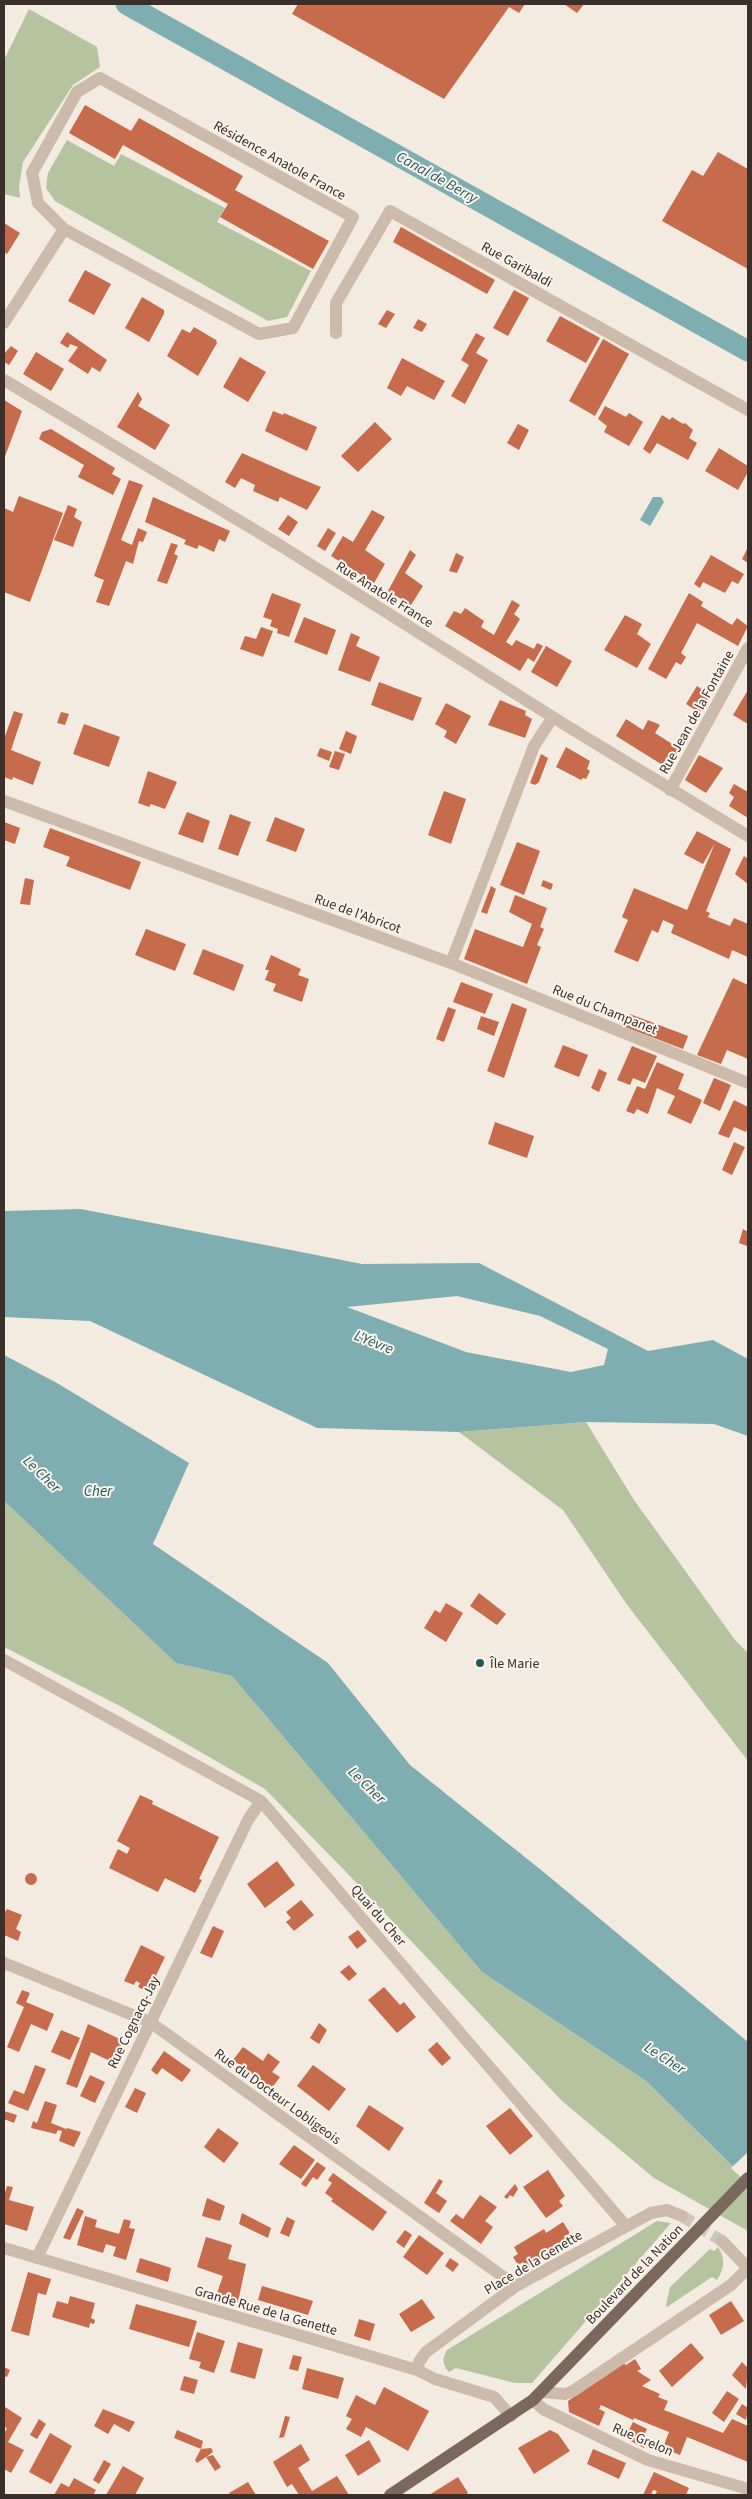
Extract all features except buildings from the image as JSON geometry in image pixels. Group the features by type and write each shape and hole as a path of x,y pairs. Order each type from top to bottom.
{"main road":[{"name":"Boulevard de la Nation","path":"390,2495 512,2416 538,2396 748,2178"}],"street":[{"name":"Résidence Anatole France","path":"100,78 353,217 292,328 259,334 64,229 38,203 32,173 77,92 100,78"},
{"name":"Rue Garibaldi","path":"336,333 336,303 390,211 748,410"},
{"path":"4,323 64,229"},
{"name":"Rue Anatole France","path":"4,380 278,544 670,790 748,836"},
{"name":"Rue Jean de la Fontaine","path":"670,790 748,648"},
{"path":"451,963 534,746 553,717"},
{"name":"Rue de l'Abricot","path":"4,801 451,963"},
{"name":"Rue du Champanet","path":"451,963 748,1083"},
{"name":"Quai du Cher","path":"4,1660 261,1801 625,2224"},
{"name":"Rue Cognacq-Jay","path":"37,2258 248,1820 261,1801"},
{"name":"Rue du Docteur Lobligeois","path":"4,1963 150,2022 516,2286"},
{"path":"625,2224 660,2210 667,2210 682,2216"},
{"name":"Place de la Genette","path":"417,2370 419,2362 426,2352 516,2286 625,2224"},
{"path":"538,2396 565,2394 573,2390 731,2285 748,2268 722,2241"},
{"name":"Grande Rue de la Genette","path":"4,2248 417,2370 435,2379 494,2397 512,2416"},
{"name":"Rue Grelon","path":"538,2396 542,2409 648,2460 748,2488"}],"green space":[{"path":"29,9 97,47 100,67 73,85 23,162 19,187 20,198 4,194 4,60"},
{"path":"67,140 114,166 121,154 225,208 217,222 311,271 287,317 268,321 55,201 46,188 48,173"},
{"path":"586,1422 634,1500 735,1640 748,1653 748,1761 628,1606 563,1510 459,1432"},
{"path":"4,1501 176,1663 232,1676 482,1972 646,2081 748,2181 748,2231 654,2178 562,2101 265,1789 120,1706 4,1647"},
{"path":"657,2221 671,2223 532,2383 515,2383 456,2368 449,2372 444,2364 444,2356 447,2350"},
{"path":"718,2247 723,2264 717,2280 712,2277 667,2307 670,2287 710,2249 714,2251"}],"water":[{"path":"653,497 661,497 664,502 650,526 640,520"},
{"name":"L'Yèvre","path":"81,1209 362,1264 479,1263 648,1351 713,1340 748,1359 748,1436 714,1424 586,1422 459,1432 317,1428 90,1321 4,1317 4,1211","holes":["457,1296 540,1316 608,1349 604,1365 571,1372 466,1352 347,1307"]},
{"name":"Cher","path":"4,1355 57,1383 189,1463 153,1544 328,1663 410,1765 546,1874 748,2042 748,2181 646,2081 482,1972 232,1676 176,1663 4,1501"}],"pier":[{"path":"748,2152 748,2184 731,2168"}],"waterway":[{"name":"Canal de Berry","path":"126,4 748,351"}],"tunnel":[{"path":"682,2216 722,2241"}],"place":[{"name":"Île Marie","path":"480,1663"}],"water label":[{"name":"Le Cher","path":"42,1474"},
{"name":"Le Cher","path":"367,1785"},
{"name":"Le Cher","path":"665,2058"}]}
